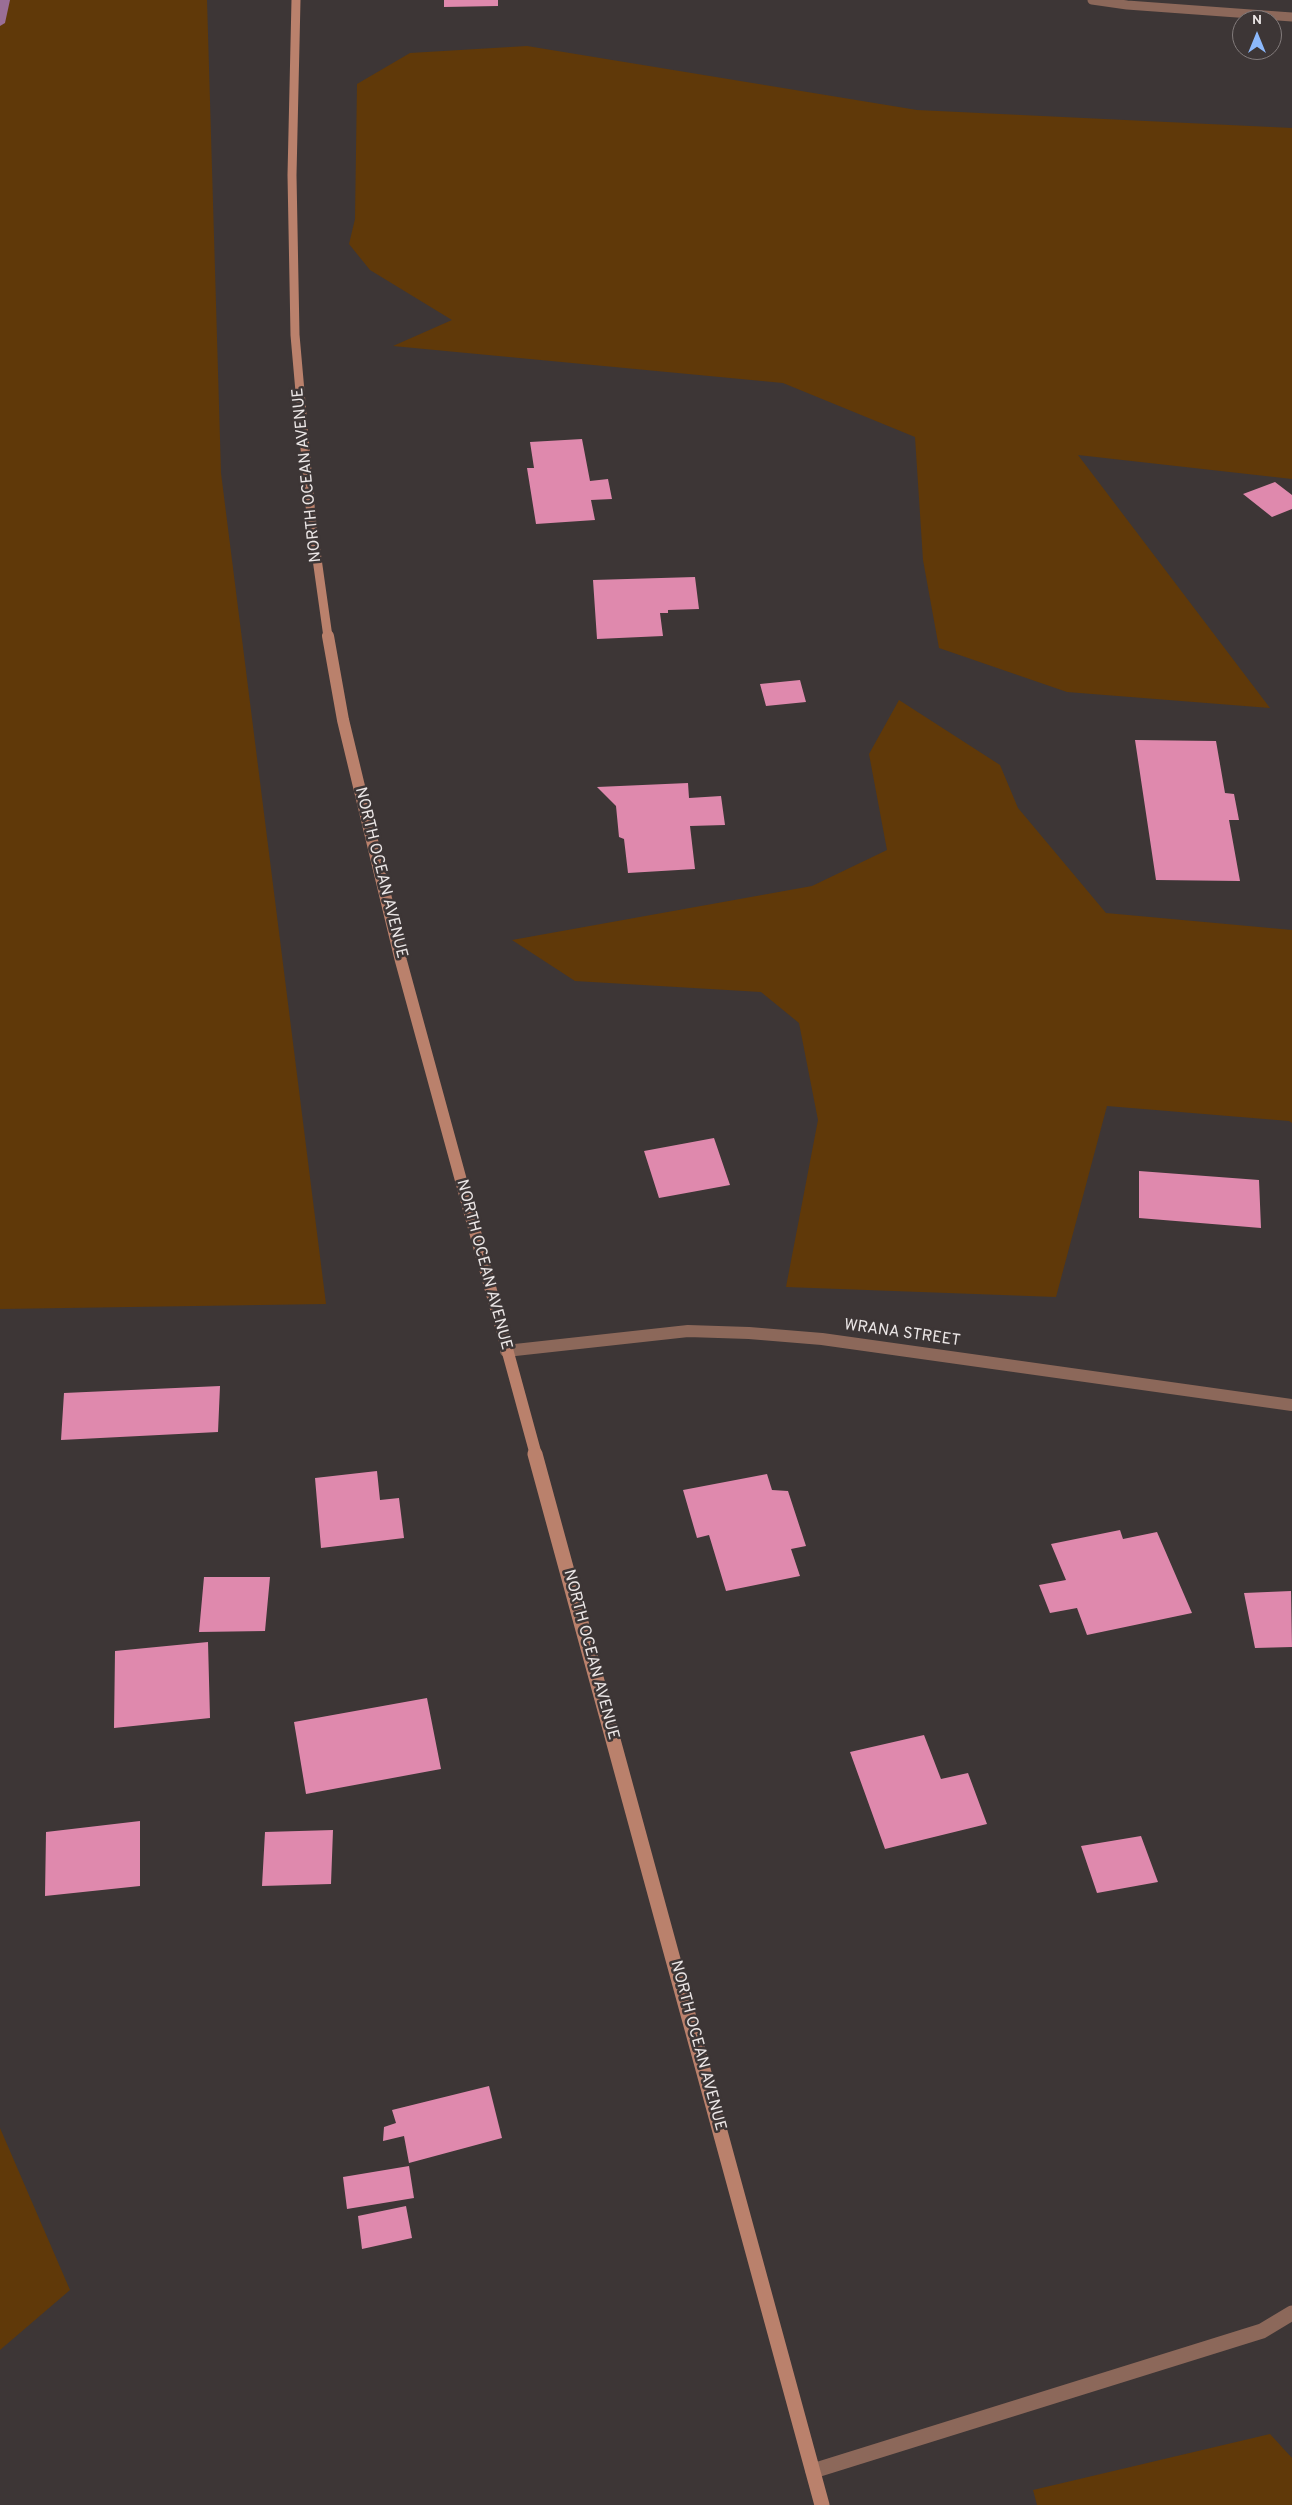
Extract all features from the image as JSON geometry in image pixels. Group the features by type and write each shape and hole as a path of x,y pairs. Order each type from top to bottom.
{"main road":[{"name":"NORTH OCEAN AVENUE","path":"296,0 292,174 295,335 311,516 324,615 343,720 369,833 506,1351 822,2505"}],"street":[{"path":"1092,0 1127,5 1292,17"},
{"name":"WRANA STREET","path":"506,1351 688,1331 749,1333 822,1339 1292,1405"},
{"path":"813,2471 1262,2331 1292,2313"}],"shaded area":[{"path":"0,0 207,0 221,473 326,1304 0,1309"},
{"path":"527,46 917,110 1292,128 1292,479 1078,455 1270,708 1067,692 939,648 923,560 915,437 783,383 393,346 452,320 370,270 349,244 355,219 357,84 410,53"},
{"path":"899,700 1000,765 1018,808 1106,913 1292,930 1292,1123 1289,1121 1107,1106 1056,1297 786,1287 818,1120 799,1023 761,992 575,981 512,940 812,886 887,850 869,754"},
{"path":"0,2128 70,2290 0,2350"},
{"path":"1270,2434 1292,2458 1292,2505 1037,2505 1033,2490"}],"building":[{"path":"444,0 498,0 498,6 444,7"},
{"path":"582,439 590,481 608,479 612,499 591,500 595,520 536,524 527,468 534,468 530,442"},
{"path":"1275,482 1292,495 1292,509 1272,517 1243,494"},
{"path":"695,577 699,609 668,610 668,613 660,613 663,636 597,639 593,580"},
{"path":"800,680 806,702 766,706 760,684"},
{"path":"1135,740 1216,741 1225,793 1234,794 1239,820 1229,820 1240,881 1156,880"},
{"path":"688,783 689,798 721,796 725,825 690,826 695,869 628,873 624,839 619,837 616,806 597,787"},
{"path":"714,1138 730,1185 659,1198 644,1151"},
{"path":"1139,1171 1259,1180 1261,1228 1139,1218"},
{"path":"220,1386 218,1432 61,1440 64,1393"},
{"path":"377,1471 380,1500 399,1498 404,1538 321,1548 315,1478"},
{"path":"767,1474 772,1490 788,1491 806,1546 791,1549 800,1576 726,1591 709,1535 697,1538 683,1490"},
{"path":"1120,1530 1123,1539 1157,1532 1192,1613 1087,1635 1077,1608 1050,1613 1039,1585 1066,1580 1051,1544"},
{"path":"204,1577 270,1577 265,1631 199,1632"},
{"path":"1291,1591 1292,1647 1255,1648 1244,1593"},
{"path":"208,1642 210,1718 114,1728 115,1651"},
{"path":"427,1698 441,1769 306,1794 294,1722"},
{"path":"924,1735 941,1779 968,1773 987,1824 885,1849 850,1752"},
{"path":"140,1821 140,1886 45,1896 46,1832"},
{"path":"333,1830 331,1884 262,1886 265,1832"},
{"path":"1141,1836 1158,1882 1097,1893 1081,1846"},
{"path":"489,2086 502,2138 409,2163 404,2136 383,2141 384,2127 396,2123 392,2110"},
{"path":"409,2166 414,2198 347,2209 343,2177"},
{"path":"406,2206 412,2238 362,2249 358,2216"}],"waterway":[{"path":"0,23 5,0"}]}
